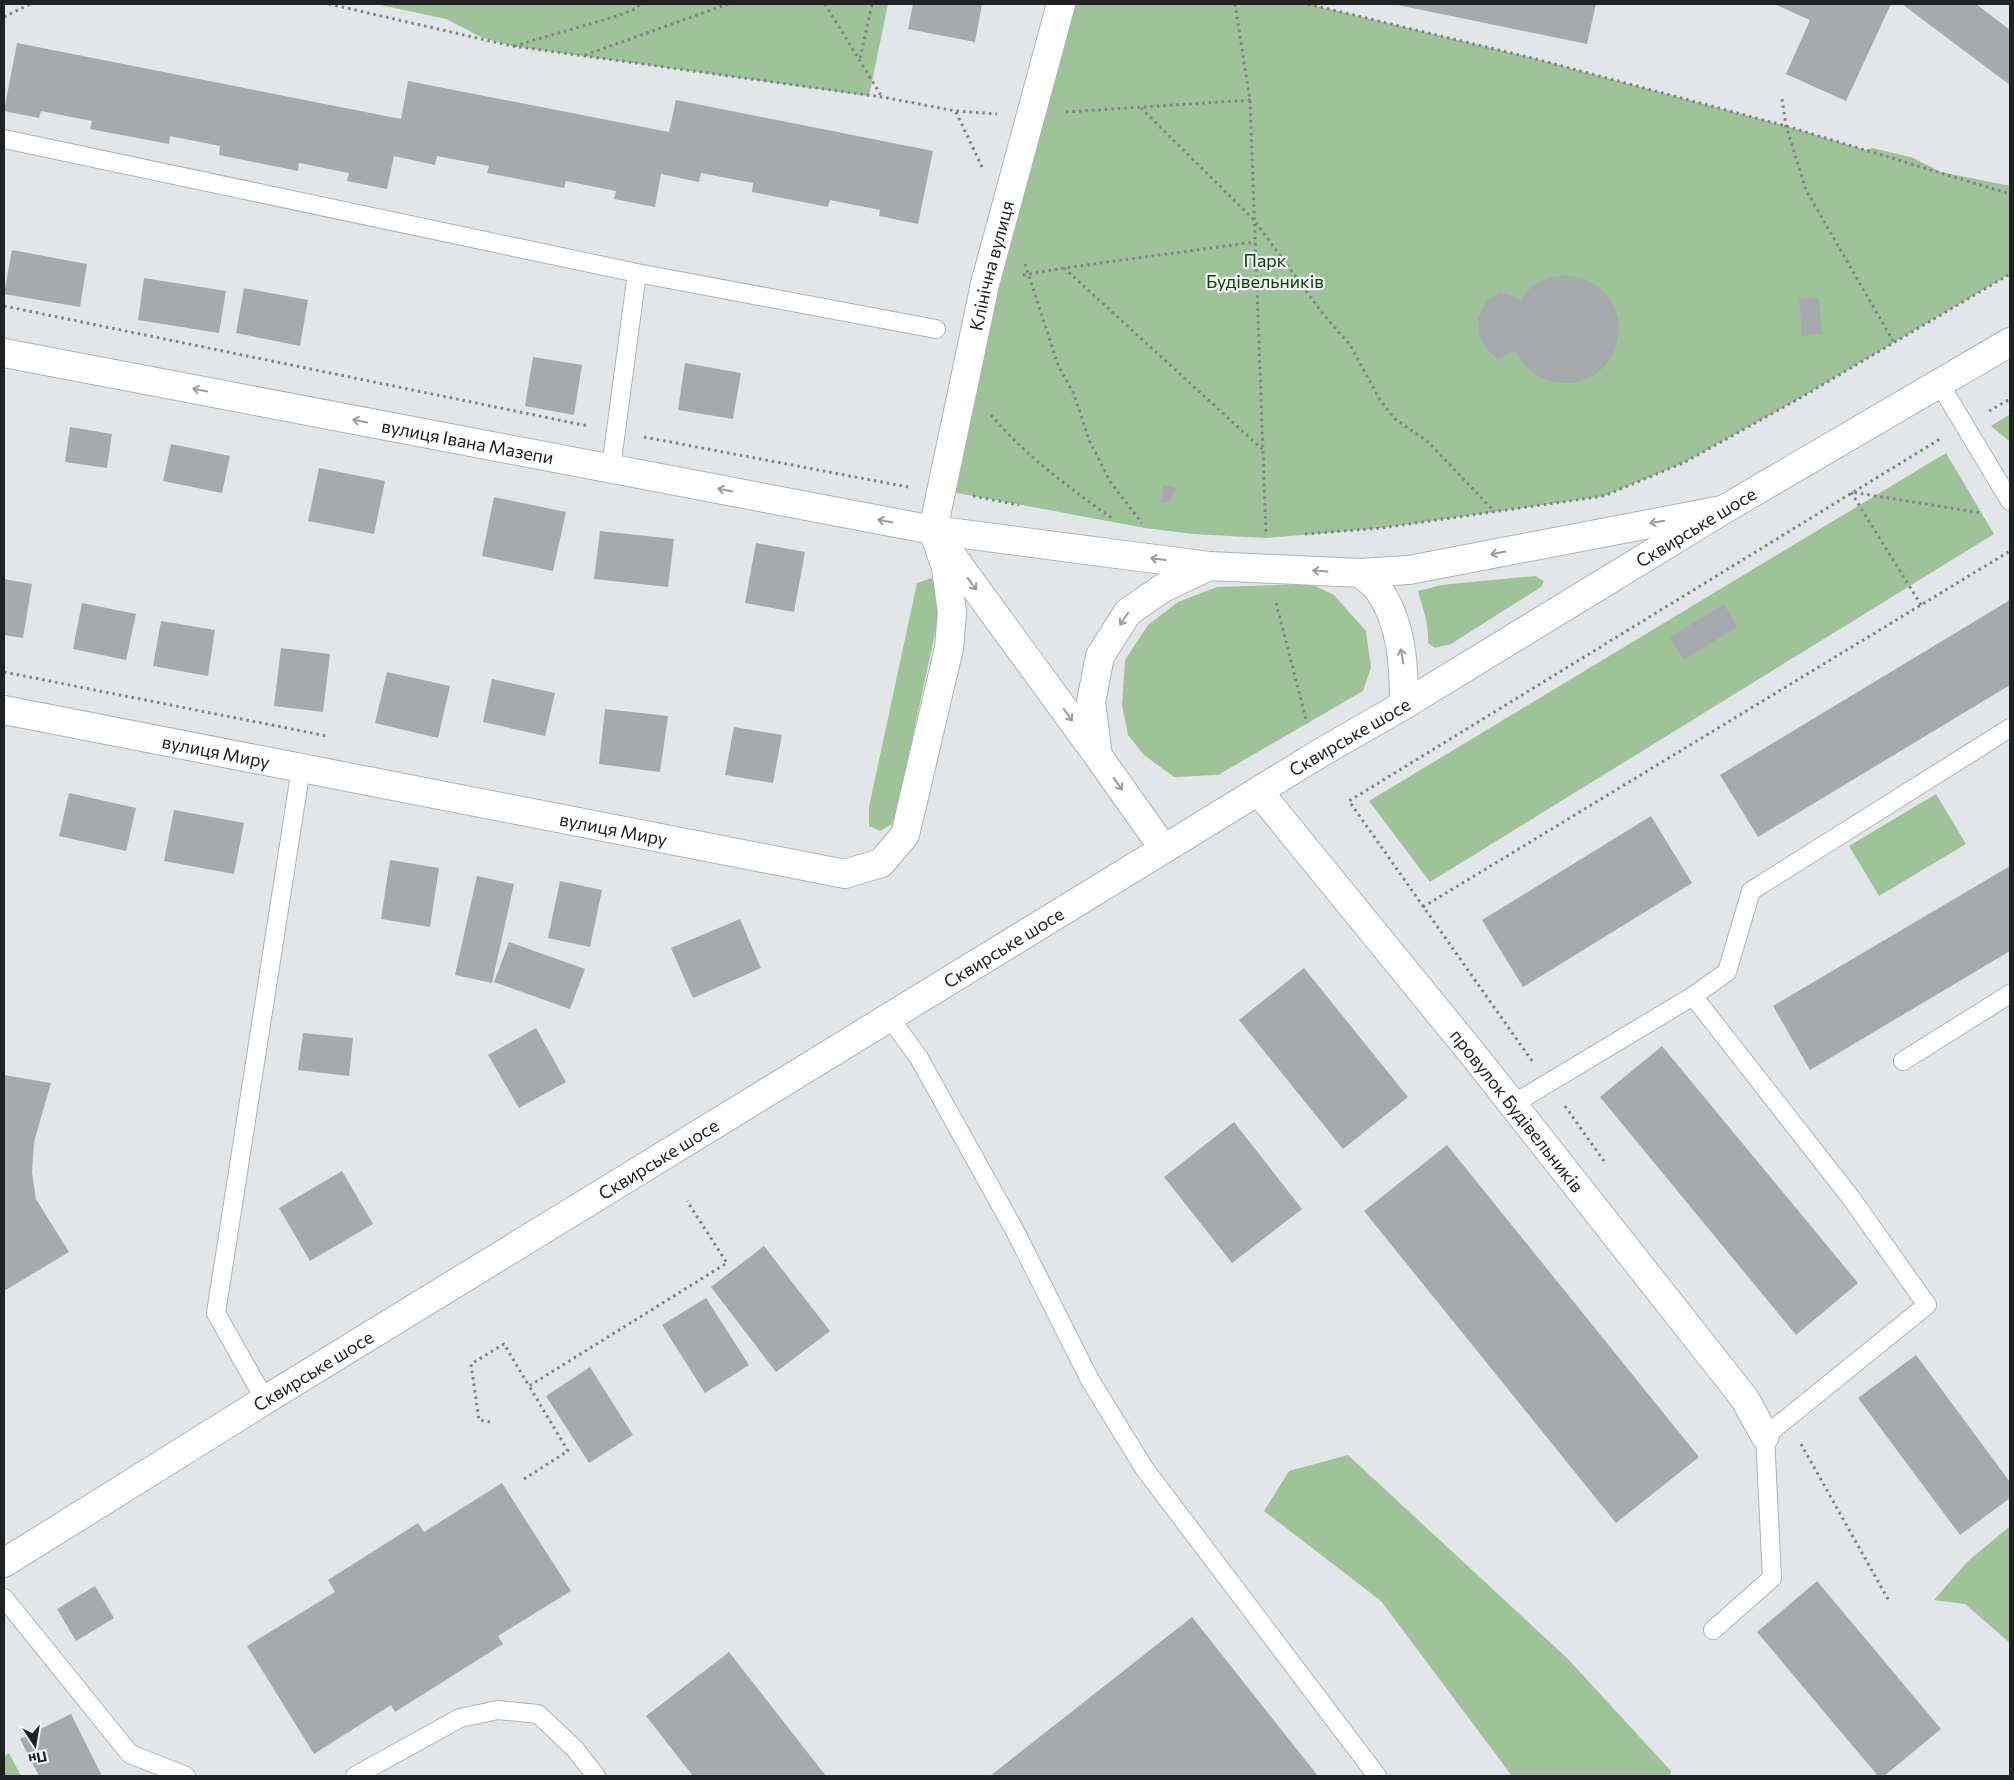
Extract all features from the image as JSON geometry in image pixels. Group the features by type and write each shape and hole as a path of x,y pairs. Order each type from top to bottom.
{"street":[{"name":"Клінічна вулиця","path":"933,530 985,284 1061,4"},
{"name":"Сквирське шосе","path":"4,1563 265,1400 1164,848 1723,510 2010,342"},
{"name":"вулиця Івана Мазепи","path":"4,353 933,530 1209,566 1360,573 1409,570 1723,510"},
{"path":"933,530 1164,848"},
{"name":"вулиця Миру","path":"4,710 845,874 881,863 904,835 949,648 951,603 946,568 933,530"},
{"path":"1098,756 1091,702 1100,656 1128,612 1163,588 1209,566"},
{"path":"1360,573 1377,588 1388,608 1398,636 1404,669 1404,704"},
{"name":"провулок Будівельників","path":"1259,792 1513,1104 1745,1399 1765,1436"}],"lane":[{"path":"4,139 637,273 936,329"},
{"path":"611,468 637,273"},
{"path":"1939,383 2010,502"},
{"path":"1513,1104 1692,996 1726,972 1751,891 2010,728"},
{"path":"265,1400 216,1313 301,768"},
{"path":"1903,1061 2010,994"},
{"path":"1692,996 1851,1198 1927,1305 1765,1436 1772,1578 1713,1630"},
{"path":"890,1018 919,1058 1016,1232 1090,1380 1144,1468 1377,1776"},
{"path":"4,1598 130,1754 186,1776"},
{"path":"355,1776 460,1718 498,1710 538,1714 575,1749 596,1776"}],"path":[{"path":"4,17 30,4"},
{"path":"329,4 512,46 882,97 956,111 1008,114 1140,108 1250,100"},
{"path":"512,46 617,16 633,10 641,4"},
{"path":"583,56 728,4"},
{"path":"825,4 860,58 882,97"},
{"path":"860,58 872,4"},
{"path":"1235,4 1250,100 1266,538"},
{"path":"1308,4 1532,58 1786,126 2010,194"},
{"path":"1782,99 1786,126 1806,190 1893,341"},
{"path":"1140,108 1254,220 1323,314 1350,345 1380,400 1395,419 1428,441 1494,511"},
{"path":"956,111 982,168"},
{"path":"1003,216 1030,274 1058,365 1074,394 1089,440 1111,483 1145,528 1137,526"},
{"path":"985,284 1064,268 1255,242"},
{"path":"1064,268 1263,449"},
{"path":"1304,534 1381,528 1604,496 1685,462 1800,398 1893,341 2010,274"},
{"path":"4,306 615,432 917,489 941,490 1027,506"},
{"path":"1548,1084 1348,801 1851,492 2010,400"},
{"path":"986,409 1008,435 1039,464 1112,518"},
{"path":"1851,492 1992,514"},
{"path":"1851,492 1921,605"},
{"path":"1423,907 2010,551"},
{"path":"1274,594 1307,724"},
{"path":"529,1386 727,1263 687,1201"},
{"path":"490,1422 479,1420 470,1364 504,1344 568,1450 524,1479"}],"green space":[{"path":"376,4 888,4 869,96 512,46 481,37 446,19"},
{"name":"Парк Будівельників","path":"1061,4 1308,4 1532,58 1786,126 1865,150 1872,148 1911,157 1941,172 2010,186 2010,274 1800,398 1685,462 1604,496 1381,528 1266,538 1193,534 1145,528 941,490"},
{"path":"2010,414 2010,442 1991,426"},
{"path":"1946,453 1994,534 1430,882 1369,801"},
{"path":"1535,576 1544,581 1541,587 1451,644 1435,648 1428,643 1427,623 1418,591 1441,585"},
{"path":"931,578 940,587 941,606 894,823 880,831 869,826 869,807 917,583"},
{"path":"1311,584 1334,595 1366,631 1371,668 1363,691 1218,775 1174,777 1144,755 1128,735 1122,705 1125,660 1148,625 1178,602 1217,587"},
{"path":"1936,794 1966,844 1879,896 1849,846"},
{"path":"1348,1455 1568,1659 1671,1771 1670,1776 1512,1776 1381,1601 1264,1511 1289,1471"},
{"path":"2010,1526 2010,1643 1965,1604 1934,1600 1967,1562"},
{"path":"9,1753 21,1776 4,1776 4,1756"}],"building":[{"path":"913,4 982,4 975,42 908,29"},
{"path":"1393,4 1596,4 1587,44"},
{"path":"1774,4 1891,4 1846,101 1786,74 1810,20"},
{"path":"1902,4 1976,4 2010,30 2010,85"},
{"path":"17,43 401,119 408,81 669,132 676,100 933,151 918,224 879,216 880,210 830,200 828,207 752,192 753,183 701,173 699,182 661,174 655,207 614,199 616,191 566,181 564,188 487,173 489,166 437,156 435,165 394,156 387,189 347,181 349,173 299,163 298,171 219,155 220,146 170,136 169,144 90,129 92,121 41,111 39,118 4,111"},
{"path":"12,250 87,264 80,307 4,294"},
{"path":"1566,275 1583,278 1599,287 1611,300 1618,316 1619,334 1615,351 1605,366 1592,377 1574,383 1556,383 1539,377 1525,366 1515,351 1498,359 1485,348 1479,334 1478,319 1486,301 1500,292 1520,299 1532,286 1548,278"},
{"path":"144,278 226,291 219,333 138,320"},
{"path":"244,288 308,300 300,346 236,333"},
{"path":"1819,298 1822,334 1802,336 1799,299"},
{"path":"533,357 582,365 574,415 525,406"},
{"path":"685,363 741,373 733,419 678,410"},
{"path":"70,427 112,434 107,468 65,462"},
{"path":"171,444 230,456 222,493 163,481"},
{"path":"319,468 385,481 374,534 308,521"},
{"path":"1163,485 1175,488 1170,503 1162,502"},
{"path":"494,497 566,512 553,571 482,556"},
{"path":"600,531 674,539 668,587 594,579"},
{"path":"756,543 805,552 794,612 745,603"},
{"path":"4,579 32,584 23,638 4,635"},
{"path":"2010,600 2010,685 1758,837 1720,775"},
{"path":"82,603 136,614 126,660 73,649"},
{"path":"1724,604 1737,627 1684,660 1670,637"},
{"path":"161,621 215,630 208,676 153,666"},
{"path":"281,648 330,654 323,712 274,706"},
{"path":"387,672 450,686 438,738 375,723"},
{"path":"492,679 555,693 545,736 483,722"},
{"path":"605,709 668,716 660,772 599,764"},
{"path":"734,727 782,735 773,783 725,775"},
{"path":"69,793 136,808 126,851 59,836"},
{"path":"174,810 244,823 234,874 164,861"},
{"path":"1651,816 1692,883 1523,987 1482,920"},
{"path":"390,860 439,868 430,927 381,919"},
{"path":"2010,866 2010,951 1810,1070 1773,1006"},
{"path":"477,876 514,884 492,983 455,975"},
{"path":"560,881 602,890 590,947 548,938"},
{"path":"740,919 761,968 693,998 671,948"},
{"path":"509,942 585,969 570,1009 494,982"},
{"path":"1304,968 1408,1097 1343,1149 1239,1020"},
{"path":"536,1028 566,1082 519,1108 488,1055"},
{"path":"303,1033 353,1038 349,1076 298,1070"},
{"path":"1662,1046 1858,1283 1796,1335 1600,1097"},
{"path":"4,1075 51,1083 34,1142 32,1173 36,1199 69,1252 4,1291"},
{"path":"1234,1122 1302,1209 1232,1263 1164,1177"},
{"path":"1447,1145 1699,1457 1616,1523 1364,1211"},
{"path":"342,1171 373,1224 310,1261 279,1208"},
{"path":"764,1246 830,1331 776,1372 711,1287"},
{"path":"706,1298 749,1365 705,1393 662,1325"},
{"path":"1916,1355 2010,1482 2010,1498 1960,1535 1858,1398"},
{"path":"590,1367 633,1435 589,1463 546,1396"},
{"path":"502,1483 571,1591 498,1636 503,1644 395,1712 391,1705 314,1754 247,1646 335,1592 328,1580 418,1523 424,1532"},
{"path":"1817,1581 1941,1729 1884,1776 1878,1776 1757,1632"},
{"path":"95,1586 114,1618 76,1641 57,1609"},
{"path":"1192,1617 1318,1776 990,1776"},
{"path":"729,1652 826,1776 693,1776 646,1716"},
{"path":"71,1714 102,1776 39,1776 20,1739"}]}
